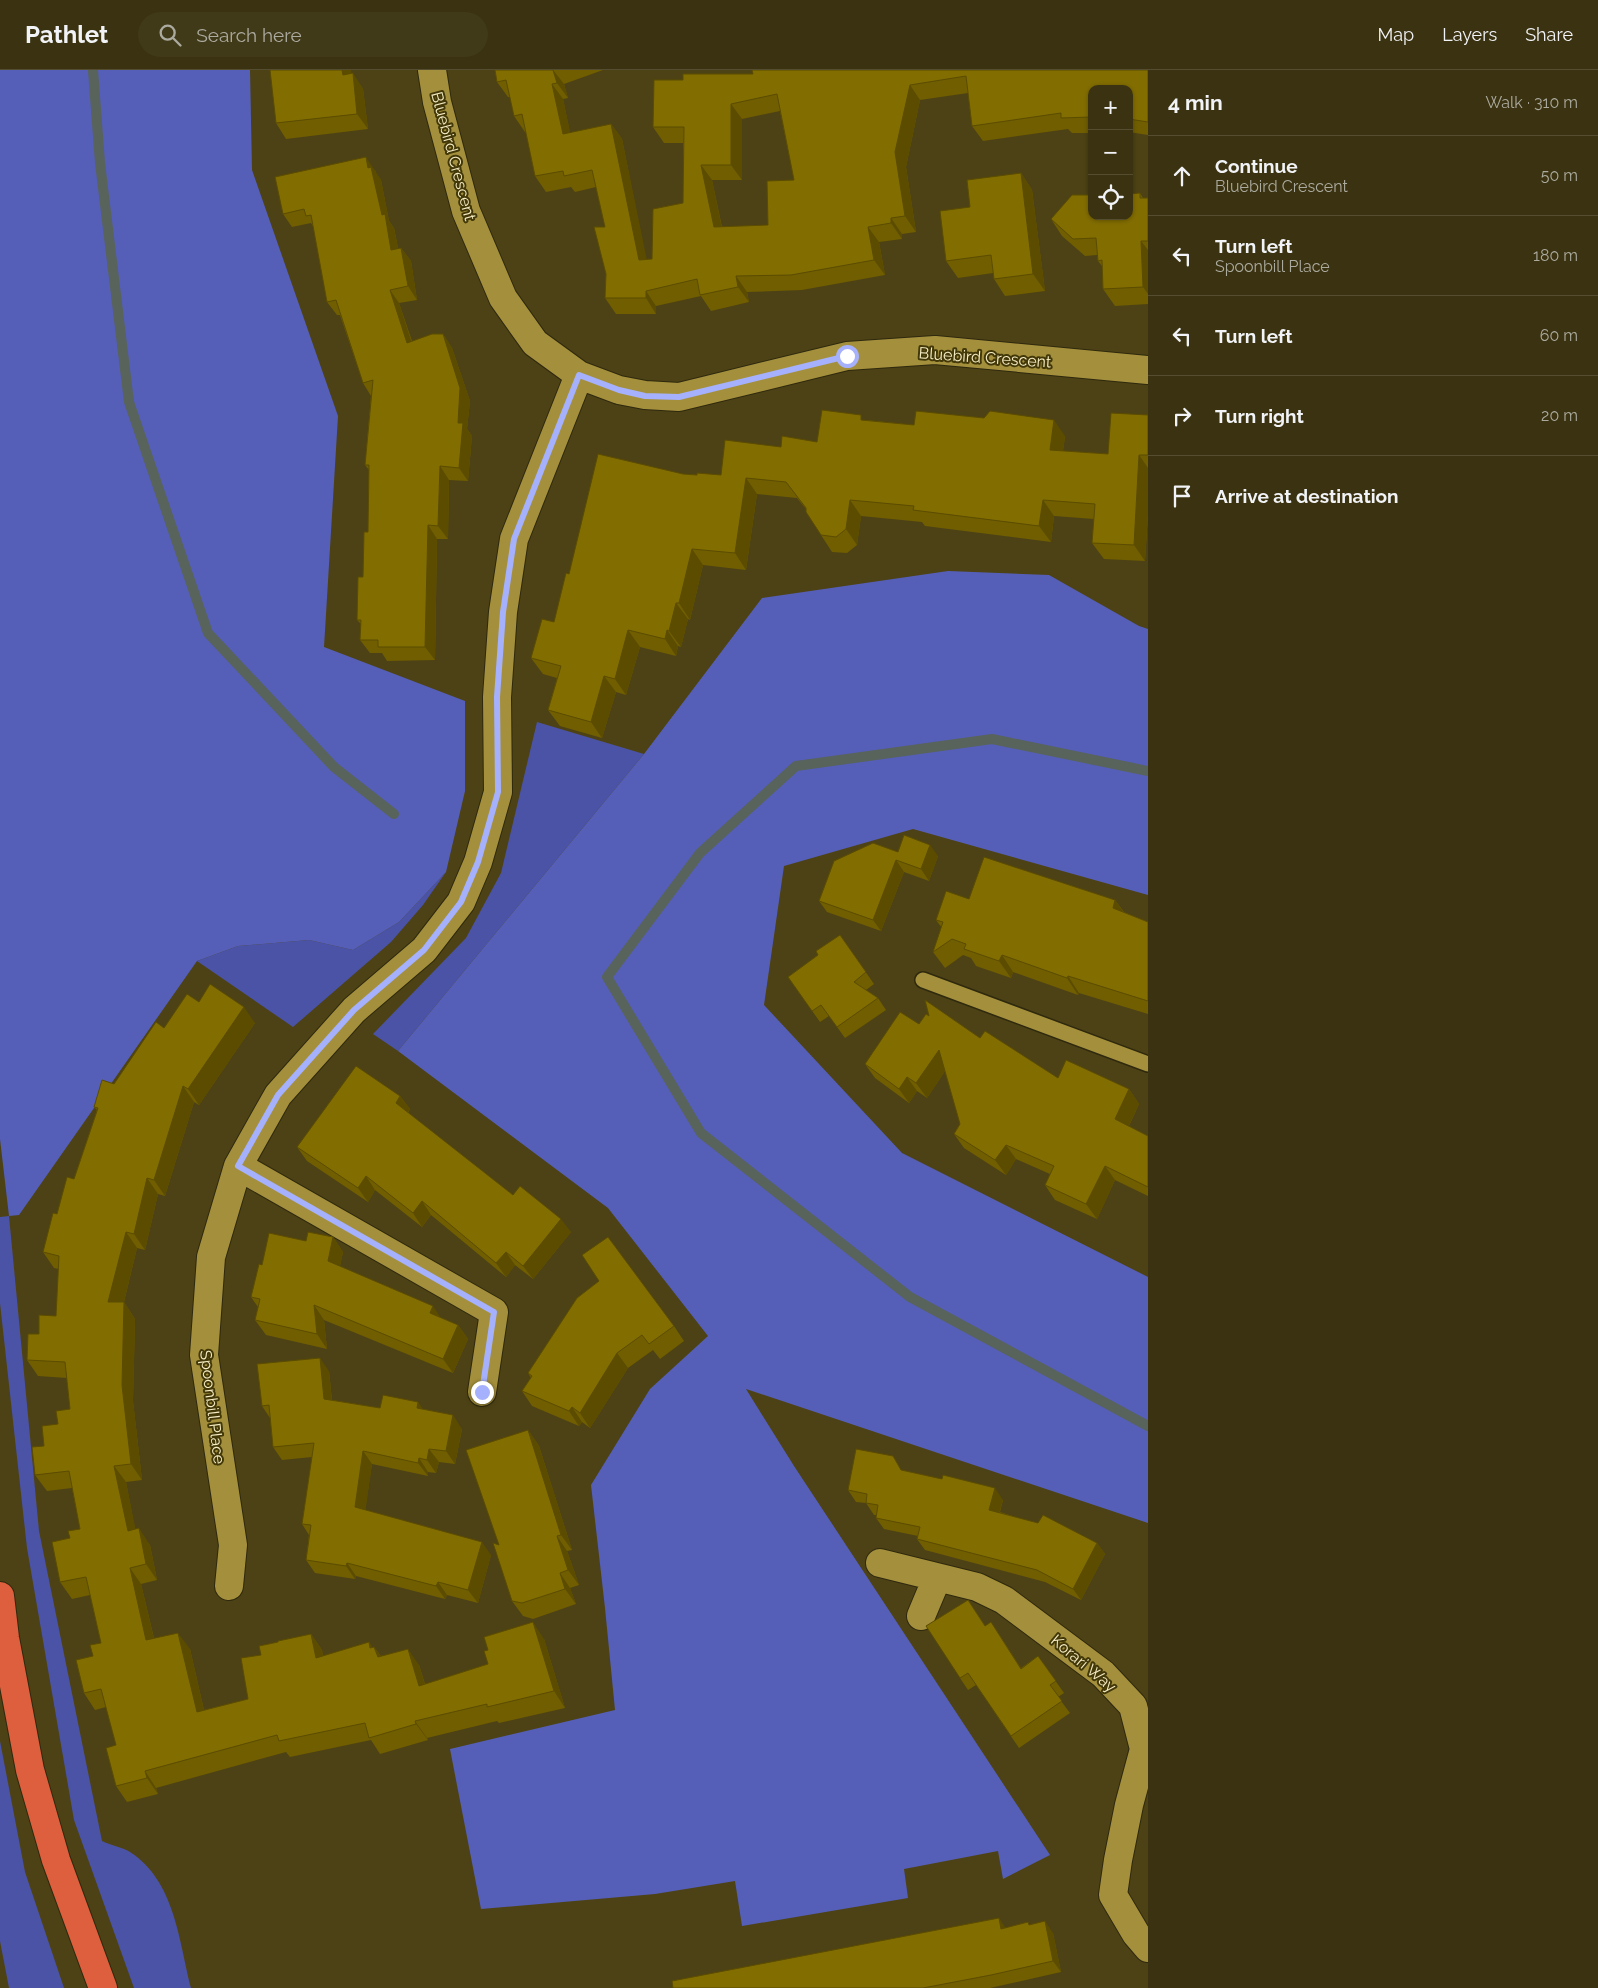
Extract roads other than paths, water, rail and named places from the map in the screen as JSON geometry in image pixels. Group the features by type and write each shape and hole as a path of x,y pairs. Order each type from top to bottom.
{"highway":[{"path":"0,1596 5,1638 30,1770 56,1860 103,1988"}],"street":[{"name":"Bluebird Crescent","path":"432,70 437,102 466,211 503,298 535,343 579,375 619,390 636,394 679,397 847,356 935,350 1148,370"},
{"name":"Spoonbill Place","path":"229,1586 233,1545 204,1355 211,1257 238,1166 278,1095 354,1010 424,950 461,902 475,870 498,792 497,697 503,612 514,539 579,375"},
{"path":"238,1166 494,1312 482,1392"},
{"name":"Korari Way","path":"880,1563 977,1587 1004,1600 1103,1674 1133,1706 1144,1749 1129,1805 1113,1895 1136,1934 1148,1948"},
{"path":"921,1616 937,1578"}],"lane":[{"path":"923,980 1148,1064"}],"waterway":[{"path":"93,70 100,163 129,402 208,633 334,767 394,814"},
{"path":"1148,771 992,739 796,766 700,853 607,977 701,1133 910,1297 1148,1426"}]}
